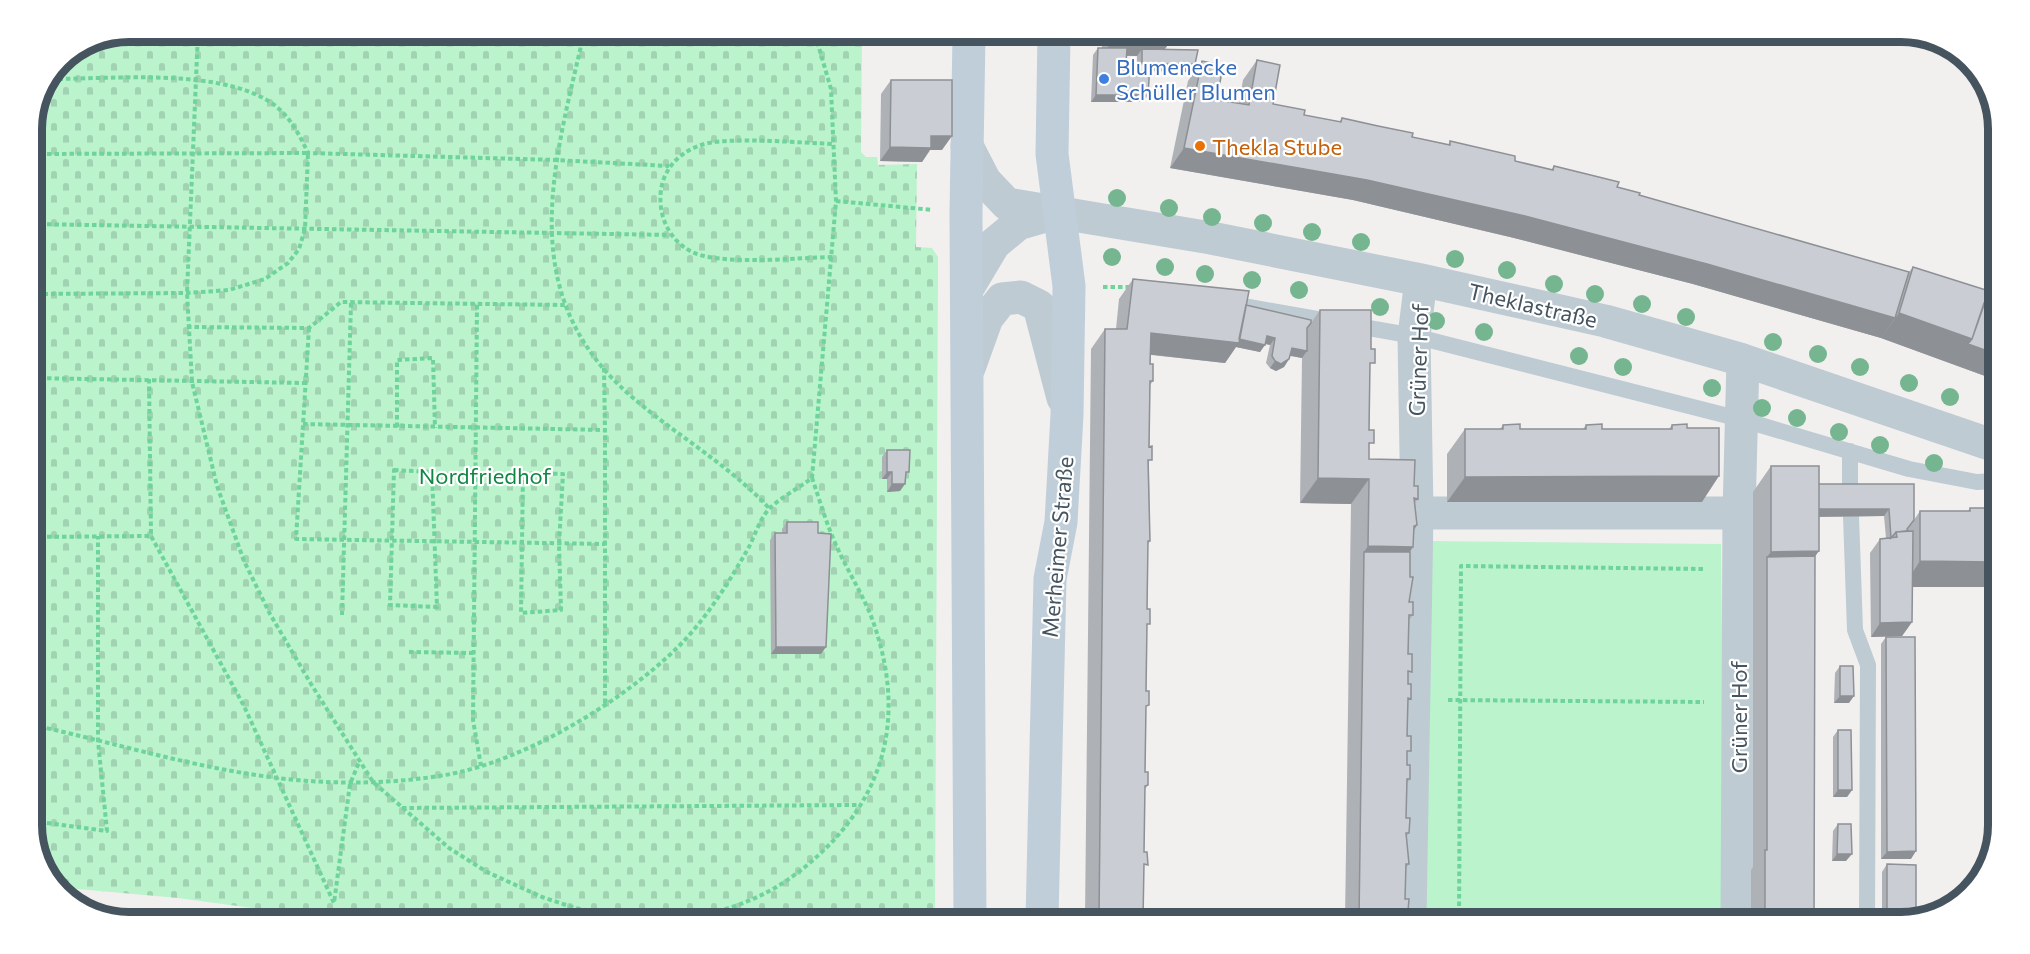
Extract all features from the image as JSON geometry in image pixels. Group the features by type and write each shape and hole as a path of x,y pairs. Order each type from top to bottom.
{"street":[{"path":"969,42 966,213 969,286 970,912"},
{"name":"Merheimer Straße","path":"1042,912 1050,579 1060,522 1067,415 1069,286 1052,154 1054,42"},
{"path":"967,146 985,182 1007,204 1060,211"},
{"path":"969,286 994,244 1018,224 1060,211"},
{"name":"Theklastraße","path":"1060,211 1421,280 1605,321 1743,360 1988,444"},
{"name":"Grüner Hof","path":"1410,912 1417,513 1414,336 1421,280"},
{"path":"969,368 987,318 1002,299 1021,297 1039,306 1067,415"},
{"name":"Grüner Hof","path":"1737,912 1740,419 1743,360"},
{"path":"1417,513 1739,513"}],"lane":[{"path":"1238,305 1414,336 1740,419 1909,469 1977,482 1988,481"},
{"path":"1850,451 1850,491"},
{"path":"1851,516 1855,630 1868,665 1867,912"}],"path":[{"path":"198,42 187,293 192,382 217,486 244,561 270,614 373,782 449,848 487,872 542,897 595,912"},
{"path":"582,42 556,160 551,234 554,267 565,304 589,349 629,395 751,489 769,508"},
{"path":"709,912 747,903 783,885 837,837 860,805 878,773 889,728 889,688 871,618 852,572 834,540 812,478 836,201 831,89 817,42"},
{"path":"42,294 187,293 229,290 265,279 288,263 299,249 305,230 308,153 295,126 270,102 235,86 196,79 58,80"},
{"path":"832,257 721,258 701,256 670,235 662,219 660,201 669,166 701,144 834,144"},
{"path":"42,154 308,153 556,160 669,166"},
{"path":"836,201 966,213"},
{"path":"42,224 670,235"},
{"path":"188,327 309,328 341,302 565,304"},
{"path":"342,615 351,303"},
{"path":"477,305 472,720 481,766"},
{"path":"309,328 296,539 605,544"},
{"path":"397,427 397,360 434,358 435,428"},
{"path":"604,367 605,706"},
{"path":"42,378 305,383"},
{"path":"149,379 151,536 244,706 334,903 350,784 361,759"},
{"path":"303,424 605,430"},
{"path":"394,470 432,472 433,542 436,607 390,605 394,470"},
{"path":"523,473 563,474 559,544 561,610 521,613 523,473"},
{"path":"42,727 220,769 276,778 350,784 446,775 481,766 549,738 605,706 672,652 718,599 769,508 812,478"},
{"path":"42,822 107,831 98,741 98,536"},
{"path":"42,537 151,536"},
{"path":"1459,912 1461,566 1704,568 1704,579"},
{"path":"409,652 473,653"},
{"path":"1703,714 1704,691"},
{"path":"1414,700 1738,704"},
{"path":"402,808 860,805"}],"green space":[{"name":"Nordfriedhof","path":"129,42 862,42 861,152 866,157 877,157 878,165 917,164 916,247 932,248 938,257 935,912 283,912 178,898 69,888 51,863 42,831 42,123 49,96 67,67 96,49"},
{"path":"1424,541 1721,544 1725,912 1422,912"}],"building":[{"path":"1098,48 1127,48 1126,63 1142,64 1142,49 1198,50 1195,64 1150,64 1148,95 1096,95"},
{"path":"1257,60 1280,65 1273,104 1305,110 1304,115 1341,122 1342,118 1413,133 1412,137 1450,145 1450,141 1515,156 1515,161 1553,170 1554,166 1619,182 1617,187 1640,193 1639,195 1909,272 1895,318 1707,264 1525,216 1367,180 1184,148 1202,61 1223,65 1217,100 1249,105"},
{"path":"891,80 952,80 952,136 931,136 931,148 890,147"},
{"path":"1913,267 1988,291 1972,339 1899,313"},
{"path":"1133,279 1249,291 1239,343 1151,333 1150,364 1153,364 1153,381 1150,381 1149,447 1152,446 1152,460 1148,460 1150,541 1148,541 1147,609 1150,609 1150,624 1147,624 1146,691 1149,691 1149,705 1146,706 1145,772 1148,772 1148,785 1145,786 1144,852 1147,852 1148,865 1144,864 1143,912 1099,912 1105,329 1127,329"},
{"path":"1984,303 1988,305 1988,351 1968,344 1972,339"},
{"path":"1246,305 1311,320 1307,328 1307,351 1292,348 1289,359 1281,364 1272,356 1275,338 1267,336 1265,345 1239,339"},
{"path":"1320,310 1371,310 1371,349 1375,349 1375,363 1370,363 1369,430 1374,430 1374,443 1369,443 1369,459 1415,460 1414,486 1418,486 1418,499 1414,498 1417,525 1414,526 1413,547 1368,546 1369,479 1318,478"},
{"path":"1520,424 1520,429 1586,429 1586,425 1602,424 1602,429 1672,429 1672,425 1687,424 1687,428 1719,428 1719,476 1465,477 1465,429 1503,429 1503,425"},
{"path":"887,450 910,450 909,472 906,472 905,484 892,484 892,472 887,472"},
{"path":"1771,466 1819,466 1819,551 1771,552"},
{"path":"1819,484 1914,484 1914,520 1907,529 1908,531 1896,532 1891,538 1889,509 1819,509"},
{"path":"1970,508 1986,508 1988,511 1988,562 1920,561 1920,511 1970,511"},
{"path":"787,522 818,522 818,533 831,534 826,647 776,647 775,533 787,533"},
{"path":"1913,531 1912,622 1880,623 1880,539 1897,537 1896,532"},
{"path":"1364,552 1410,552 1410,577 1413,577 1409,602 1413,602 1413,615 1409,615 1408,654 1412,654 1412,672 1408,671 1411,699 1408,698 1407,736 1411,736 1411,751 1407,751 1410,779 1407,779 1406,818 1410,818 1409,833 1406,833 1409,864 1406,864 1405,899 1409,899 1408,911 1359,912"},
{"path":"1815,556 1814,912 1765,912 1767,557"},
{"path":"1886,637 1915,637 1916,851 1887,852"},
{"path":"1840,666 1853,666 1854,696 1840,696"},
{"path":"1838,730 1851,730 1852,790 1838,790"},
{"path":"1838,824 1851,824 1852,854 1837,854"},
{"path":"1887,864 1916,865 1916,910 1887,912"}],"place":[{"name":"Blumenecke Schüller Blumen","path":"1104,79"},
{"name":"Thekla Stube","path":"1200,146"}]}
